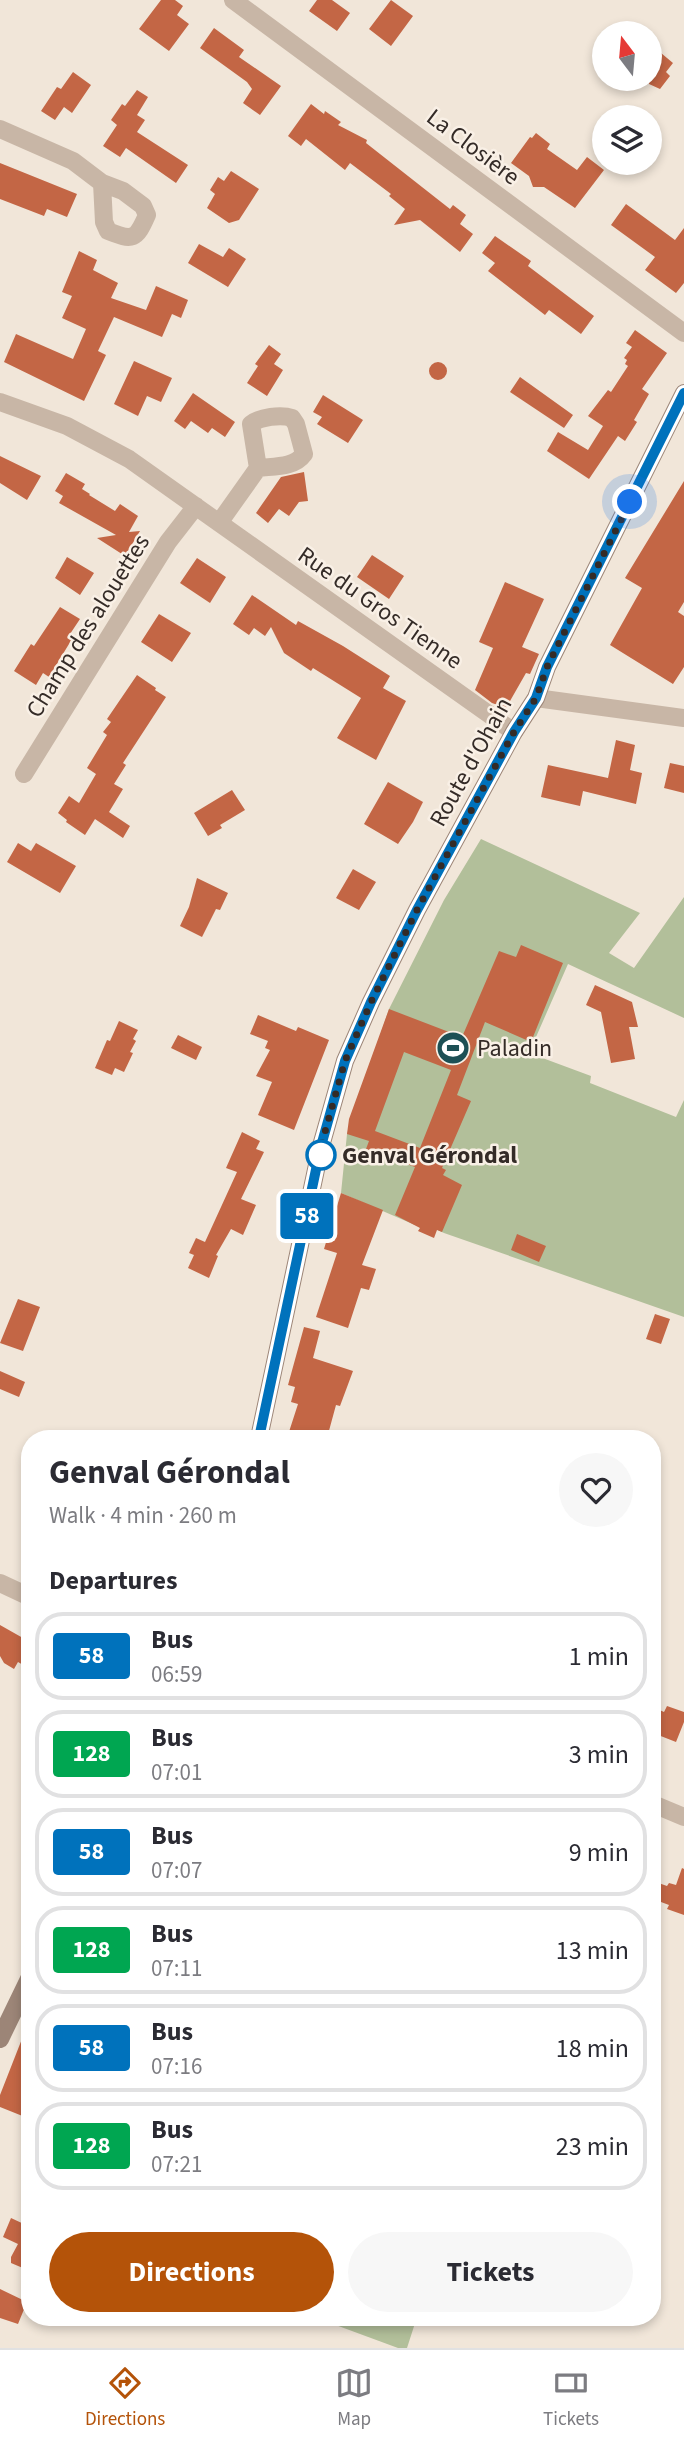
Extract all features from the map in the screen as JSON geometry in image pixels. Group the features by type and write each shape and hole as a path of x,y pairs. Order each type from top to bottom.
{"main road":[{"name":"Route d'Ohain","path":"261,1430 321,1146 345,1061 417,910 514,732 536,698 547,667 682,402"},
{"path":"0,2039 21,1996"}],"street":[{"name":"La Closière","path":"233,0 684,333"},
{"path":"0,129 74,161 102,183"},
{"name":"Rue du Gros Tienne","path":"0,402 34,413 94,439 128,459 514,732"},
{"path":"219,523 258,468"},
{"name":"Champ des alouettes","path":"24,774 168,542 196,506"},
{"path":"536,698 684,718"},
{"path":"0,1583 21,1593"},
{"path":"661,1807 684,1817"}],"green space":[{"name":"Paladin","path":"481,839 640,913 609,953 634,968 684,897 684,1018 568,964 529,1053 591,1076 590,1083 676,1117 684,1100 684,1317 444,1233 418,1221 415,1225 341,1193 347,1134 389,1009 444,900"},
{"path":"338,2326 414,2326 407,2348 398,2348"}],"building":[{"path":"161,0 175,0 183,6 177,15 189,24 169,51 139,29"},
{"path":"317,0 332,0 350,13 337,31 309,11"},
{"path":"391,0 413,16 391,46 369,29"},
{"path":"214,28 244,50 239,57 281,86 260,115 243,103 252,89 247,82 200,48"},
{"path":"662,54 673,63 666,72 670,76 662,86"},
{"path":"73,72 91,85 72,113 64,107 55,120 41,111 57,87 61,89"},
{"path":"137,90 148,97 137,115 145,120 137,132 188,165 176,183 126,148 120,157 103,146 117,125 111,120 122,104 125,106"},
{"path":"311,104 341,122 338,125 367,140 366,143 450,209 453,205 466,215 460,224 473,234 460,252 420,220 394,225 405,209 389,196 391,194 350,163 345,170 306,139 301,146 288,136"},
{"path":"536,133 550,144 547,149 577,170 587,157 592,161 592,175 600,175 575,208 544,187 533,187 529,176 511,163 530,137"},
{"path":"0,163 77,194 67,217 47,209 44,216 0,199"},
{"path":"231,171 259,189 239,220 229,223 207,208 215,194 210,190 218,177 224,181"},
{"path":"626,204 675,240 684,228 684,283 676,293 645,270 655,257 611,225"},
{"path":"495,236 531,261 528,266 594,316 581,334 549,310 545,315 488,271 495,263 482,253"},
{"path":"199,244 223,257 229,248 246,259 228,287 188,263"},
{"path":"79,251 97,260 93,270 118,283 111,298 146,310 156,286 188,300 181,318 172,314 162,337 114,317 98,351 106,355 84,401 4,362 16,334 73,359 86,329 62,318 72,296 62,292"},
{"path":"635,330 667,353 642,389 649,394 634,420 637,422 625,441 618,436 589,479 547,451 558,432 588,450 603,426 588,416 608,390 611,392 628,366 624,358 632,347 626,343"},
{"path":"269,345 281,354 274,364 283,370 267,396 247,383 258,366 255,364"},
{"path":"134,361 172,378 161,402 147,396 138,416 114,404"},
{"path":"438,362 444,365 447,371 444,377 438,380 432,377 429,371 432,365"},
{"path":"520,377 573,415 564,428 510,392"},
{"path":"193,393 235,422 225,437 212,428 208,433 191,421 185,429 174,421"},
{"path":"323,395 363,420 348,443 317,424 322,417 313,412"},
{"path":"0,456 41,476 27,500 0,483"},
{"path":"304,472 308,501 299,502 289,516 279,509 268,523 256,513 281,477"},
{"path":"66,473 85,484 82,489 89,495 115,511 120,504 138,516 129,532 140,531 125,556 97,538 116,535 59,503 63,496 55,491"},
{"path":"684,481 684,602 678,612 684,616 684,667 673,684 610,645 642,588 625,578"},
{"path":"372,555 404,576 389,599 357,577"},
{"path":"67,557 94,573 80,595 55,578"},
{"path":"197,558 226,577 210,603 180,583"},
{"path":"505,582 544,599 522,647 539,654 530,674 526,673 506,708 492,703 475,690 493,648 479,642"},
{"path":"252,595 296,625 298,621 390,676 383,688 406,701 376,760 337,738 361,698 284,653 271,627 265,636 254,628 249,635 233,624"},
{"path":"60,607 80,619 68,637 72,639 49,677 43,673 36,685 14,671"},
{"path":"159,614 191,633 172,662 141,642"},
{"path":"137,675 166,697 123,763 126,765 114,784 123,789 109,812 130,826 123,838 95,819 85,835 58,813 69,796 79,803 96,774 87,768 107,735 103,732 111,722 107,719"},
{"path":"616,740 635,745 630,770 642,773 636,804 583,791 580,806 541,797 548,765 608,778"},
{"path":"670,763 684,766 684,793 664,788"},
{"path":"388,782 423,802 398,844 364,824"},
{"path":"232,790 245,810 220,825 222,828 208,836 194,813"},
{"path":"18,843 31,851 36,843 76,866 60,893 7,862"},
{"path":"353,869 376,882 359,910 336,898"},
{"path":"197,878 228,893 220,910 216,909 202,937 180,926 189,907"},
{"path":"521,945 563,963 531,1042 485,1022 457,1095 471,1101 442,1168 446,1170 443,1175 462,1185 442,1232 437,1230 434,1238 395,1215 415,1167 366,1149 369,1141 347,1134 349,1119 389,1009 462,1037 499,951 516,957","holes":["404,1052 451,1070 420,1148 375,1131"]},
{"path":"595,985 632,1002 638,1027 629,1027 635,1059 611,1063 601,1012 586,1005"},
{"path":"258,1015 296,1031 298,1027 329,1040 294,1130 258,1115 272,1082 256,1076 270,1050 265,1048 268,1041 250,1034"},
{"path":"119,1021 138,1030 130,1052 133,1053 124,1072 115,1068 112,1075 95,1068"},
{"path":"178,1035 202,1047 196,1060 171,1048"},
{"path":"242,1132 260,1141 256,1149 264,1152 241,1199 256,1205 243,1235 231,1229 216,1255 218,1256 209,1278 188,1268 194,1255 189,1253 196,1238 205,1242 237,1172 226,1168"},
{"path":"341,1193 383,1210 362,1265 376,1269 369,1290 361,1288 348,1328 316,1317 337,1253 324,1249"},
{"path":"517,1234 546,1246 539,1262 511,1250"},
{"path":"18,1299 40,1307 23,1351 0,1343"},
{"path":"655,1314 670,1319 661,1344 646,1339"},
{"path":"304,1327 320,1331 313,1358 353,1371 340,1406 336,1405 329,1430 290,1430 298,1404 291,1402 295,1387 288,1385"},
{"path":"0,1371 25,1382 19,1397 0,1389"},
{"path":"0,1625 21,1637 21,1664 18,1662 14,1669 4,1663 0,1656"},
{"path":"667,1706 684,1712 684,1722 676,1742 661,1736 661,1711 664,1712"},
{"path":"682,1868 684,1915 667,1909 669,1905 661,1902 661,1884 676,1885"},
{"path":"21,2041 21,2115 0,2107 0,2095"},
{"path":"11,2218 21,2223 21,2267 11,2263 18,2244 3,2237"},
{"path":"0,2289 21,2299 21,2317 18,2324 0,2318"}],"bus line":[{"name":"58","path":"261,1430 321,1146 345,1061 417,910 514,732 536,698 547,667 684,393"}],"place":[{"name":"Paladin","path":"453,1048"},
{"name":"Genval Gérondal","path":"321,1155"}],"route":[{"path":"321,1155 321,1146 345,1061 371,1002 417,910 514,732 536,698 547,667 630,502"}]}
